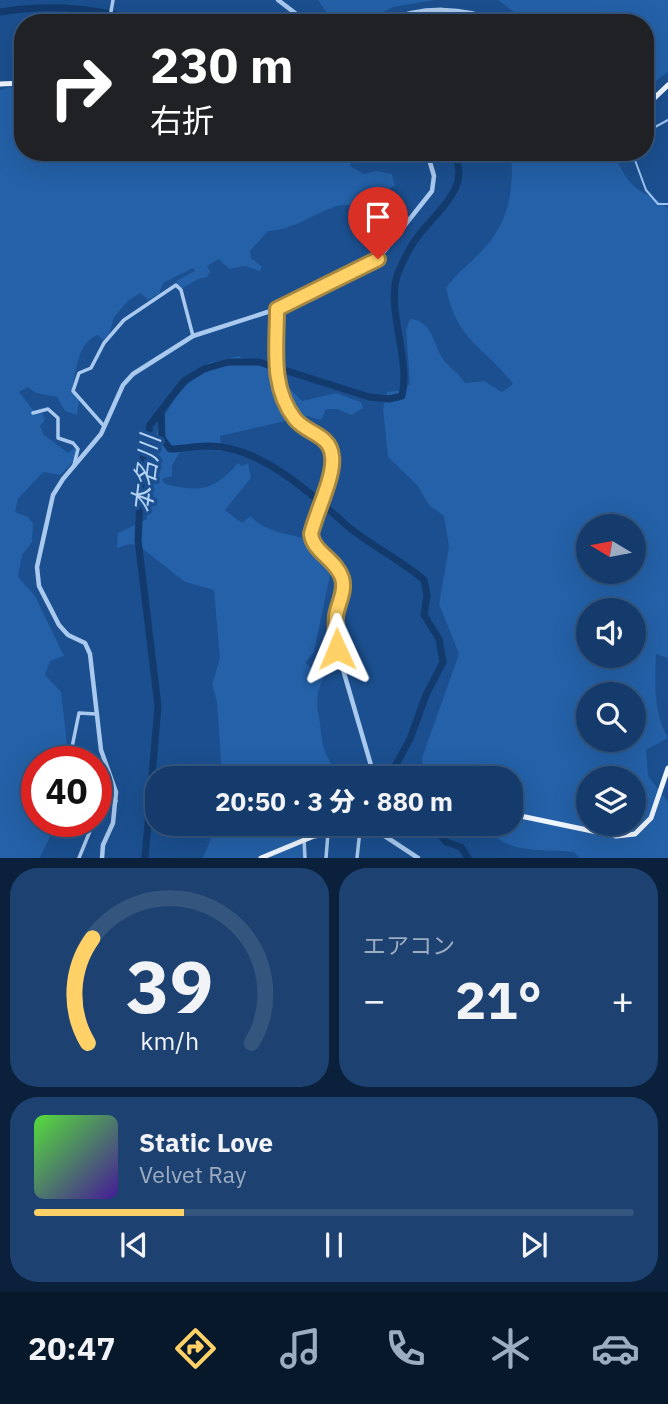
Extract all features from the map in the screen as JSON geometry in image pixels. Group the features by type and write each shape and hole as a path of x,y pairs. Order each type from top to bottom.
{"main road":[{"path":"654,98 668,85"},
{"path":"523,817 616,836 635,834 651,818 668,768"},
{"path":"261,858 316,836"}],"street":[{"path":"278,0 296,14"},
{"path":"403,14 445,9 465,14"},
{"path":"102,858 103,845 113,823 115,785 103,757 88,649 81,640 61,629 41,590 37,573 53,495 105,426 127,380 193,336 277,309 384,254 432,191 434,176 430,161"},
{"path":"105,426 73,391 79,373 91,368 104,343 124,320 176,285 181,290 193,336"},
{"path":"277,309 276,372 279,390 294,418 323,438 331,450 333,460 311,539 333,561 342,577 343,591 336,621 337,649 372,766"},
{"path":"33,413 48,409 58,418 58,438 73,443 78,449 73,467"},
{"path":"73,746 79,713 96,714"},
{"path":"112,799 116,801"},
{"path":"326,858 328,836"},
{"path":"357,858 364,836"},
{"path":"383,836 418,858"},
{"path":"79,858 88,837"},
{"path":"304,839 305,858"}],"shaded area":[{"path":"318,0 435,0 393,7 379,14 327,14"},
{"path":"498,0 668,0 668,72 654,82 654,14 517,14"},
{"path":"14,86 14,161 351,161 350,166 364,174 377,171 392,174 395,186 367,204 339,206 294,225 268,231 250,251 251,258 262,267 260,271 245,266 229,269 219,259 207,266 210,272 207,277 181,289 176,281 195,271 193,268 163,283 159,294 148,300 140,293 128,301 114,317 109,335 103,340 98,335 91,339 82,351 72,391 79,400 77,415 65,411 57,397 36,393 28,387 19,392 33,410 43,414 45,420 40,426 44,435 68,453 76,447 72,462 60,475 43,472 18,499 15,512 28,517 33,524 32,542 22,555 18,577 35,596 64,656 50,661 45,675 61,692 67,746 21,746 21,837 50,837 40,858 0,858 0,90"},
{"path":"512,161 618,161 634,186 668,209 668,658 656,654 655,676 657,708 668,738 646,750 648,776 668,802 668,858 579,858 574,852 513,846 495,836 523,836 523,766 423,766 422,758 459,654 439,604 449,547 444,516 430,506 417,485 388,457 383,409 387,392 405,390 410,383 406,330 410,319 428,328 443,359 465,383 484,381 502,392 513,384 464,332 451,306 446,288 488,244 501,223 509,201"},
{"path":"238,356 273,371 302,401 336,393 361,402 363,408 352,415 337,409 326,409 321,420 307,416 220,436 221,451 208,448 179,453 172,466 172,476 162,479 165,484 177,487 206,487 222,479 238,463 242,466 248,463 251,478 225,510 242,523 250,516 271,529 307,539 329,550 338,560 334,574 330,575 314,652 305,663 325,675 317,703 323,744 332,766 220,766 217,702 212,685 220,658 214,590 185,582 138,545 130,544 117,548 118,533 147,519 148,470 158,427 176,396 209,363"},
{"path":"212,836 310,836 305,843 306,858 203,858"}],"waterway":[{"name":"本名川","path":"0,12 59,8 114,14"},
{"path":"654,127 668,120"},
{"name":"本名川","path":"145,858 158,706 138,540 142,464 150,425 184,381 204,369 228,362 259,362 369,397 389,399 402,396 403,366 394,302 398,273 413,243 451,197 459,176 457,161"},
{"path":"635,161 646,190 658,204 668,204"},
{"path":"161,411 162,438 170,449 208,446 227,448 264,462 300,485 354,532 424,580 427,595 424,615 439,639 443,662 426,695 410,739 395,766"},
{"path":"441,836 446,842 461,847 468,858"}],"route":[{"path":"337,649 336,621 343,591 342,577 333,561 314,545 311,539 319,503 331,470 332,454 323,438 298,423 279,390 276,372 277,309 378,259"}]}
